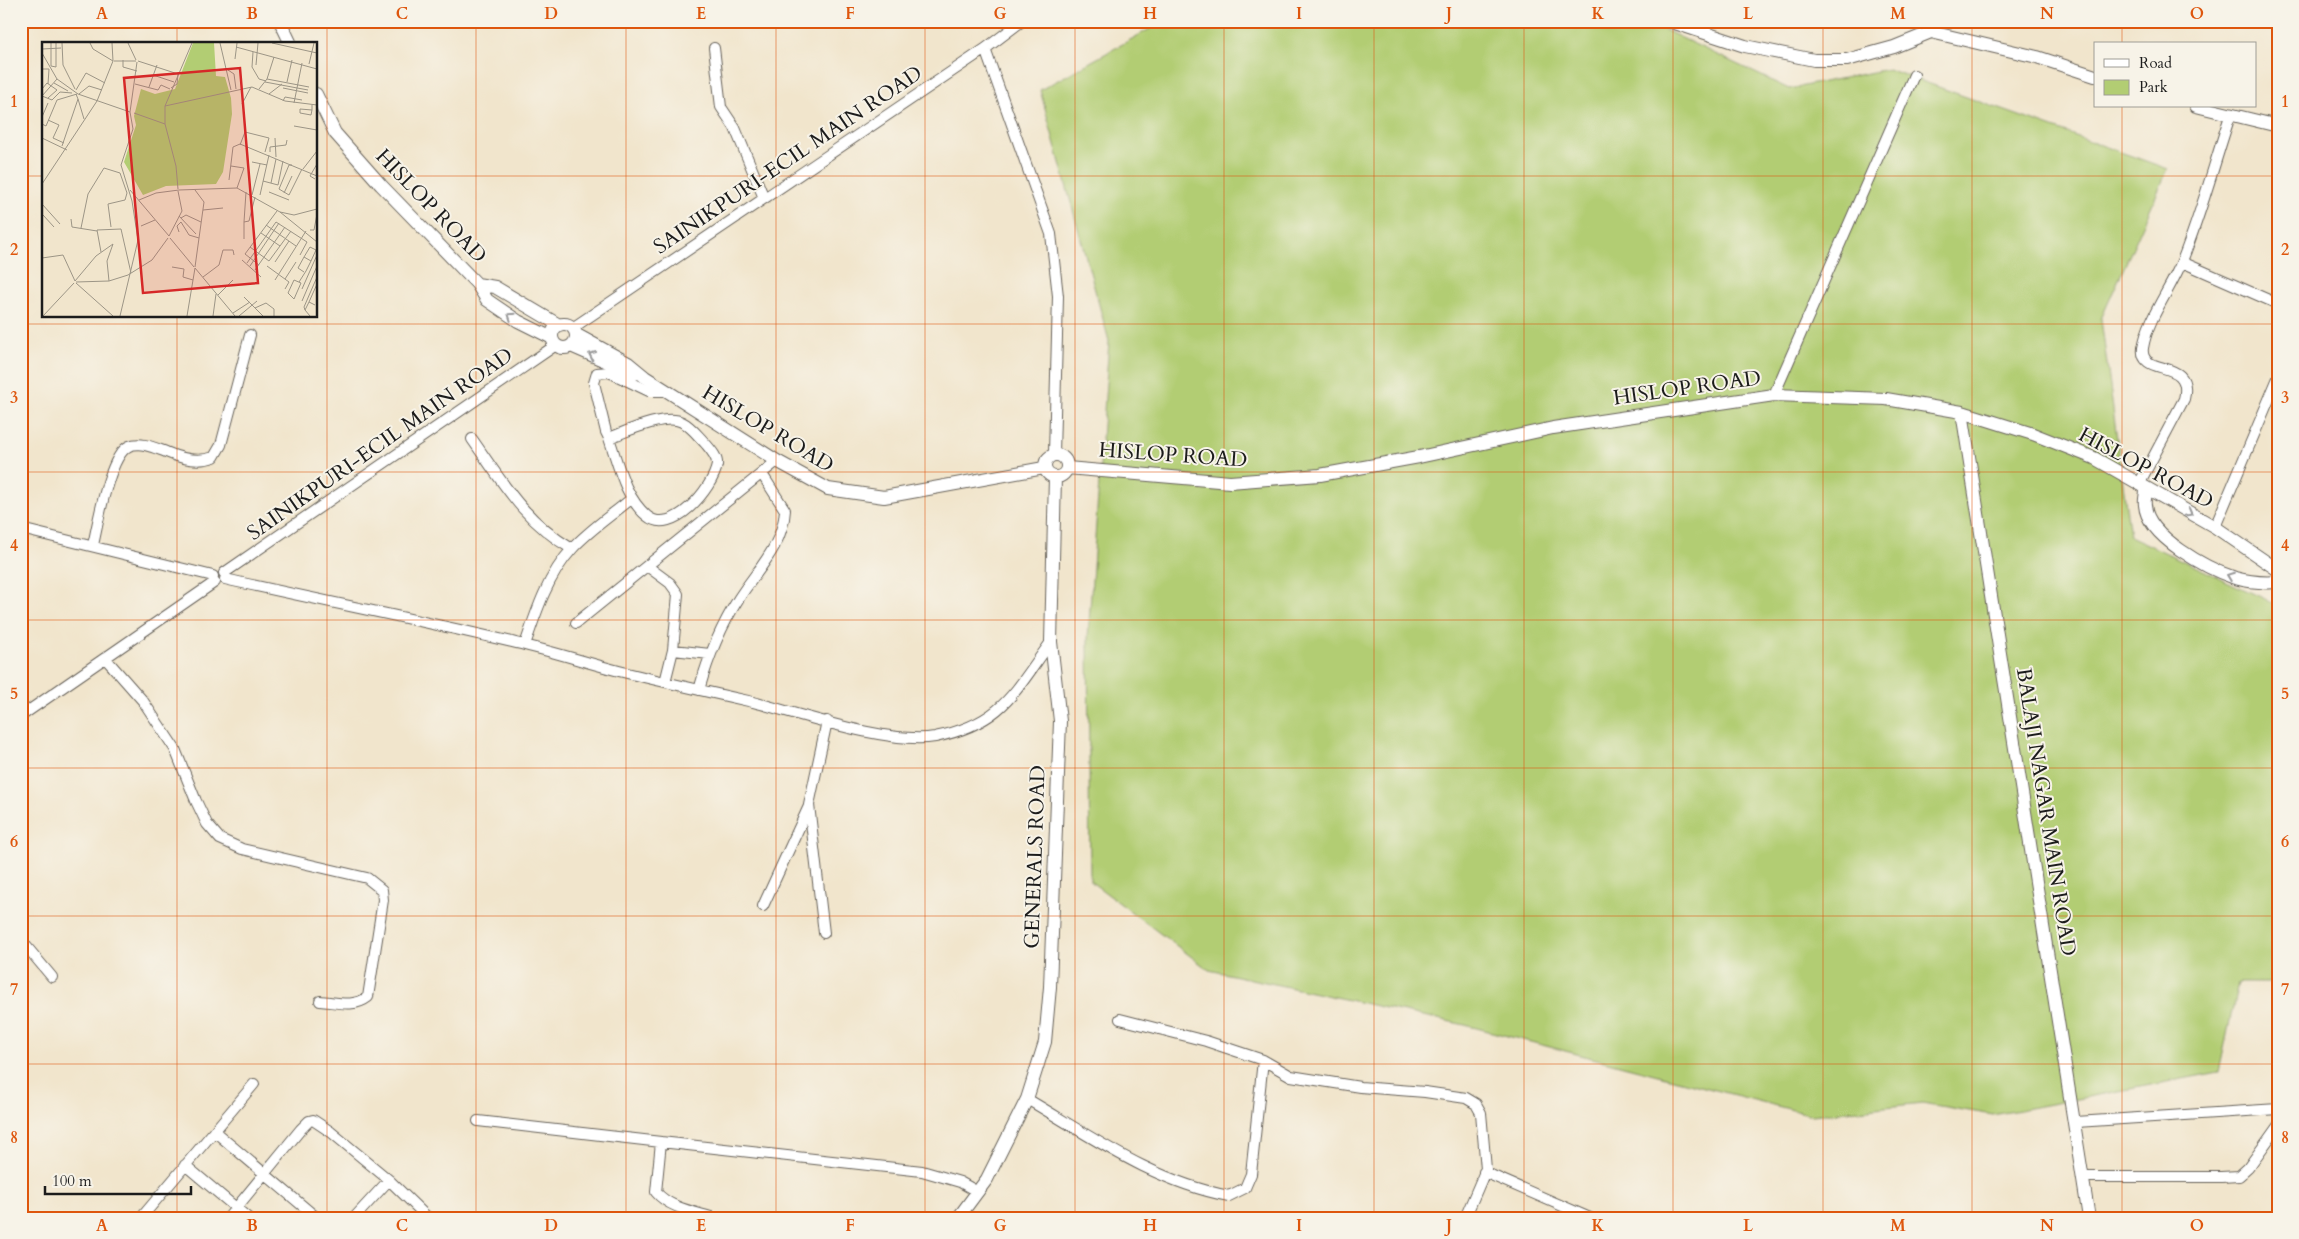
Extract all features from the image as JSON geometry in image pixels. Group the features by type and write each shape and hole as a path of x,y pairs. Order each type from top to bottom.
{"street":[{"path":"280,21 290,42"},
{"name":"SAINIKPURI-ECIL MAIN ROAD","path":"574,336 764,198 985,49 1022,21"},
{"path":"1669,21 1745,46 1814,60 1847,60 1894,47 1934,27 2094,76"},
{"path":"714,48 721,107 735,128 764,198"},
{"path":"985,49 1052,234 1058,296 1054,454"},
{"path":"1774,395 1914,75"},
{"name":"HISLOP ROAD","path":"318,98 335,133 381,185 478,284 495,287 559,324"},
{"path":"2203,108 2278,126"},
{"path":"2230,116 2182,262 2154,319 2143,350 2144,358 2151,364 2183,377 2187,387 2184,399 2143,487 2144,506 2150,521 2187,555 2236,578 2278,582"},
{"path":"2182,262 2278,304"},
{"path":"478,284 487,300 518,321 564,348 574,336 567,323 559,324 553,330 554,342"},
{"path":"93,545 111,473 118,455 128,446 137,444 152,446 194,460 206,460 214,457 218,452 250,335"},
{"name":"HISLOP ROAD","path":"574,336 620,358 645,377 777,462 828,489 884,497 1044,468"},
{"name":"SAINIKPURI-ECIL MAIN ROAD","path":"21,716 106,659 554,342"},
{"path":"609,438 649,423 681,421 693,431 716,457 716,470 708,484 689,508 670,522 654,521 631,499 609,438 594,383 597,373 609,372 649,391 668,391"},
{"path":"2215,528 2278,378"},
{"name":"HISLOP ROAD","path":"1067,468 1230,482 1320,475 1553,428 1774,395 1886,399 1962,412 2033,434 2094,458 2215,528 2278,570"},
{"name":"BALAJI NAGAR MAIN ROAD","path":"1962,412 2090,1218"},
{"path":"472,439 523,510 540,529 572,549"},
{"path":"1054,454 1064,458 1067,468 1062,475 1055,477 1048,474 1044,468 1046,459 1054,454"},
{"path":"576,623 777,462"},
{"path":"699,690 710,654 739,598 776,544 782,528 785,510 762,474"},
{"name":"GENERALS ROAD","path":"958,1218 987,1179 1027,1099 1045,1042 1050,986 1060,721 1051,642 1055,477"},
{"path":"525,645 544,594 572,549 631,499"},
{"path":"21,529 93,545 219,578 525,645 665,682 827,721 911,738 932,737 955,732 996,712 1009,701 1051,642"},
{"path":"647,566 670,583 678,594 673,650 665,682"},
{"path":"673,650 710,654"},
{"path":"106,659 143,701 175,749 196,802 207,824 220,839 242,849 366,878 382,890 383,900 368,997 359,1003 352,1004 320,1001"},
{"path":"763,906 809,805 827,721"},
{"path":"809,805 824,933"},
{"path":"21,940 52,977"},
{"path":"1120,1019 1206,1040 1263,1060 1291,1076 1360,1087 1425,1092 1466,1098 1476,1104 1481,1113 1485,1152 1484,1172 1465,1218"},
{"path":"1027,1099 1140,1166 1185,1184 1229,1196 1245,1188 1250,1174 1263,1060"},
{"path":"141,1218 254,1084"},
{"path":"2076,1122 2278,1109"},
{"path":"228,1218 301,1129 309,1121 313,1120 326,1128 389,1180 428,1218"},
{"path":"478,1121 922,1171 960,1182 978,1192"},
{"path":"2084,1176 2239,1176 2248,1168 2278,1126"},
{"path":"214,1130 316,1218"},
{"path":"661,1142 656,1192 660,1198 714,1218"},
{"path":"185,1165 248,1218"},
{"path":"1484,1172 1590,1218"},
{"path":"354,1218 389,1180"}],"green space":[{"path":"1164,21 1646,21 1789,89 1888,69 2168,169 2101,319 2130,536 2278,605 2278,983 2238,983 2219,1072 1993,1115 1922,1103 1812,1115 1465,1025 1209,970 1090,881 1088,637 1109,341 1040,90"}]}
